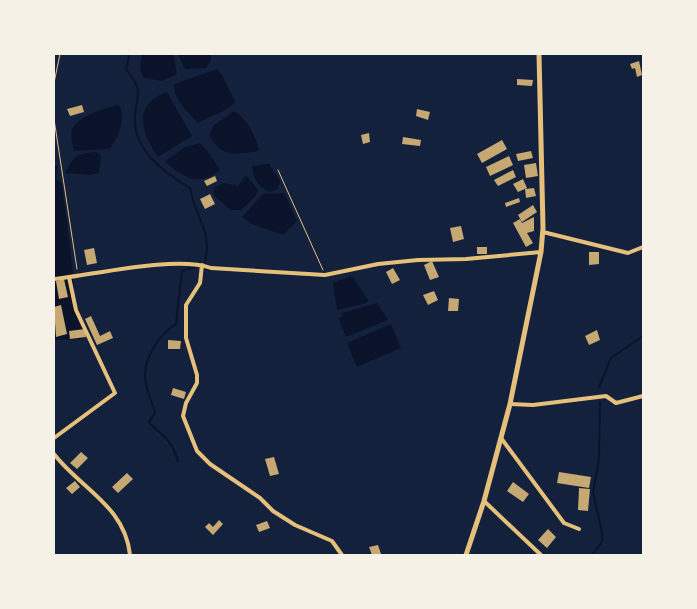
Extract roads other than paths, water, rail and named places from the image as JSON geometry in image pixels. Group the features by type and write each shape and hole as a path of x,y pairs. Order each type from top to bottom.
{"main road":[{"path":"466,555 484,501 510,404 541,252 543,232 539,54"}],"street":[{"path":"543,232 628,253 643,247"},
{"path":"54,279 168,265 202,265 211,268 325,275 378,264 541,252"},
{"path":"202,265 200,283 186,305 186,338 198,383 186,403 183,416 197,451 210,464 260,498 273,511 295,525 332,541 342,555"},
{"path":"54,438 115,393 76,310 69,277"},
{"path":"510,404 533,406 606,396 616,403 643,396"},
{"path":"501,438 564,523 579,528"},
{"path":"54,454 109,507 128,540 130,555"},
{"path":"484,501 541,555"}],"water":[{"path":"142,54 173,54 177,74 162,81 144,78 140,70"},
{"path":"178,54 211,54 211,60 206,68 185,69"},
{"path":"217,69 222,75 235,102 222,112 198,123 179,100 174,90 174,84"},
{"path":"167,92 192,136 158,157 144,130 144,112 148,104"},
{"path":"119,105 122,122 115,140 109,149 74,151 71,135 74,126 92,113"},
{"path":"234,111 243,118 250,128 256,139 259,151 230,153 219,148 209,135 214,125"},
{"path":"200,143 220,170 212,175 205,178 192,178 179,173 166,163 167,160 185,147"},
{"path":"97,152 101,156 99,173 89,175 65,173 77,156"},
{"path":"269,164 281,182 276,190 270,192 262,188 257,182 252,166"},
{"path":"58,165 56,179 62,183 73,271 74,302 89,332 83,339 54,340 54,166"},
{"path":"246,175 258,190 255,197 241,210 230,210 213,194 215,187 224,183 238,186"},
{"path":"284,193 297,221 283,235 252,224 242,217 263,194"},
{"path":"352,276 368,300 366,303 337,310 333,283"},
{"path":"377,303 388,320 346,337 338,317 342,317 342,313"},
{"path":"391,324 401,348 357,367 347,343"}],"waterway":[{"path":"128,54 126,69 138,90 135,127 139,138 144,149 160,167 190,188 207,242 205,262"},
{"path":"178,462 170,444 149,423 155,412 146,386 145,369 154,347 164,334 176,324 182,271 195,267"},
{"path":"599,387 611,358 643,336"},
{"path":"592,555 602,542 602,532 593,492 599,459 600,402"}]}
